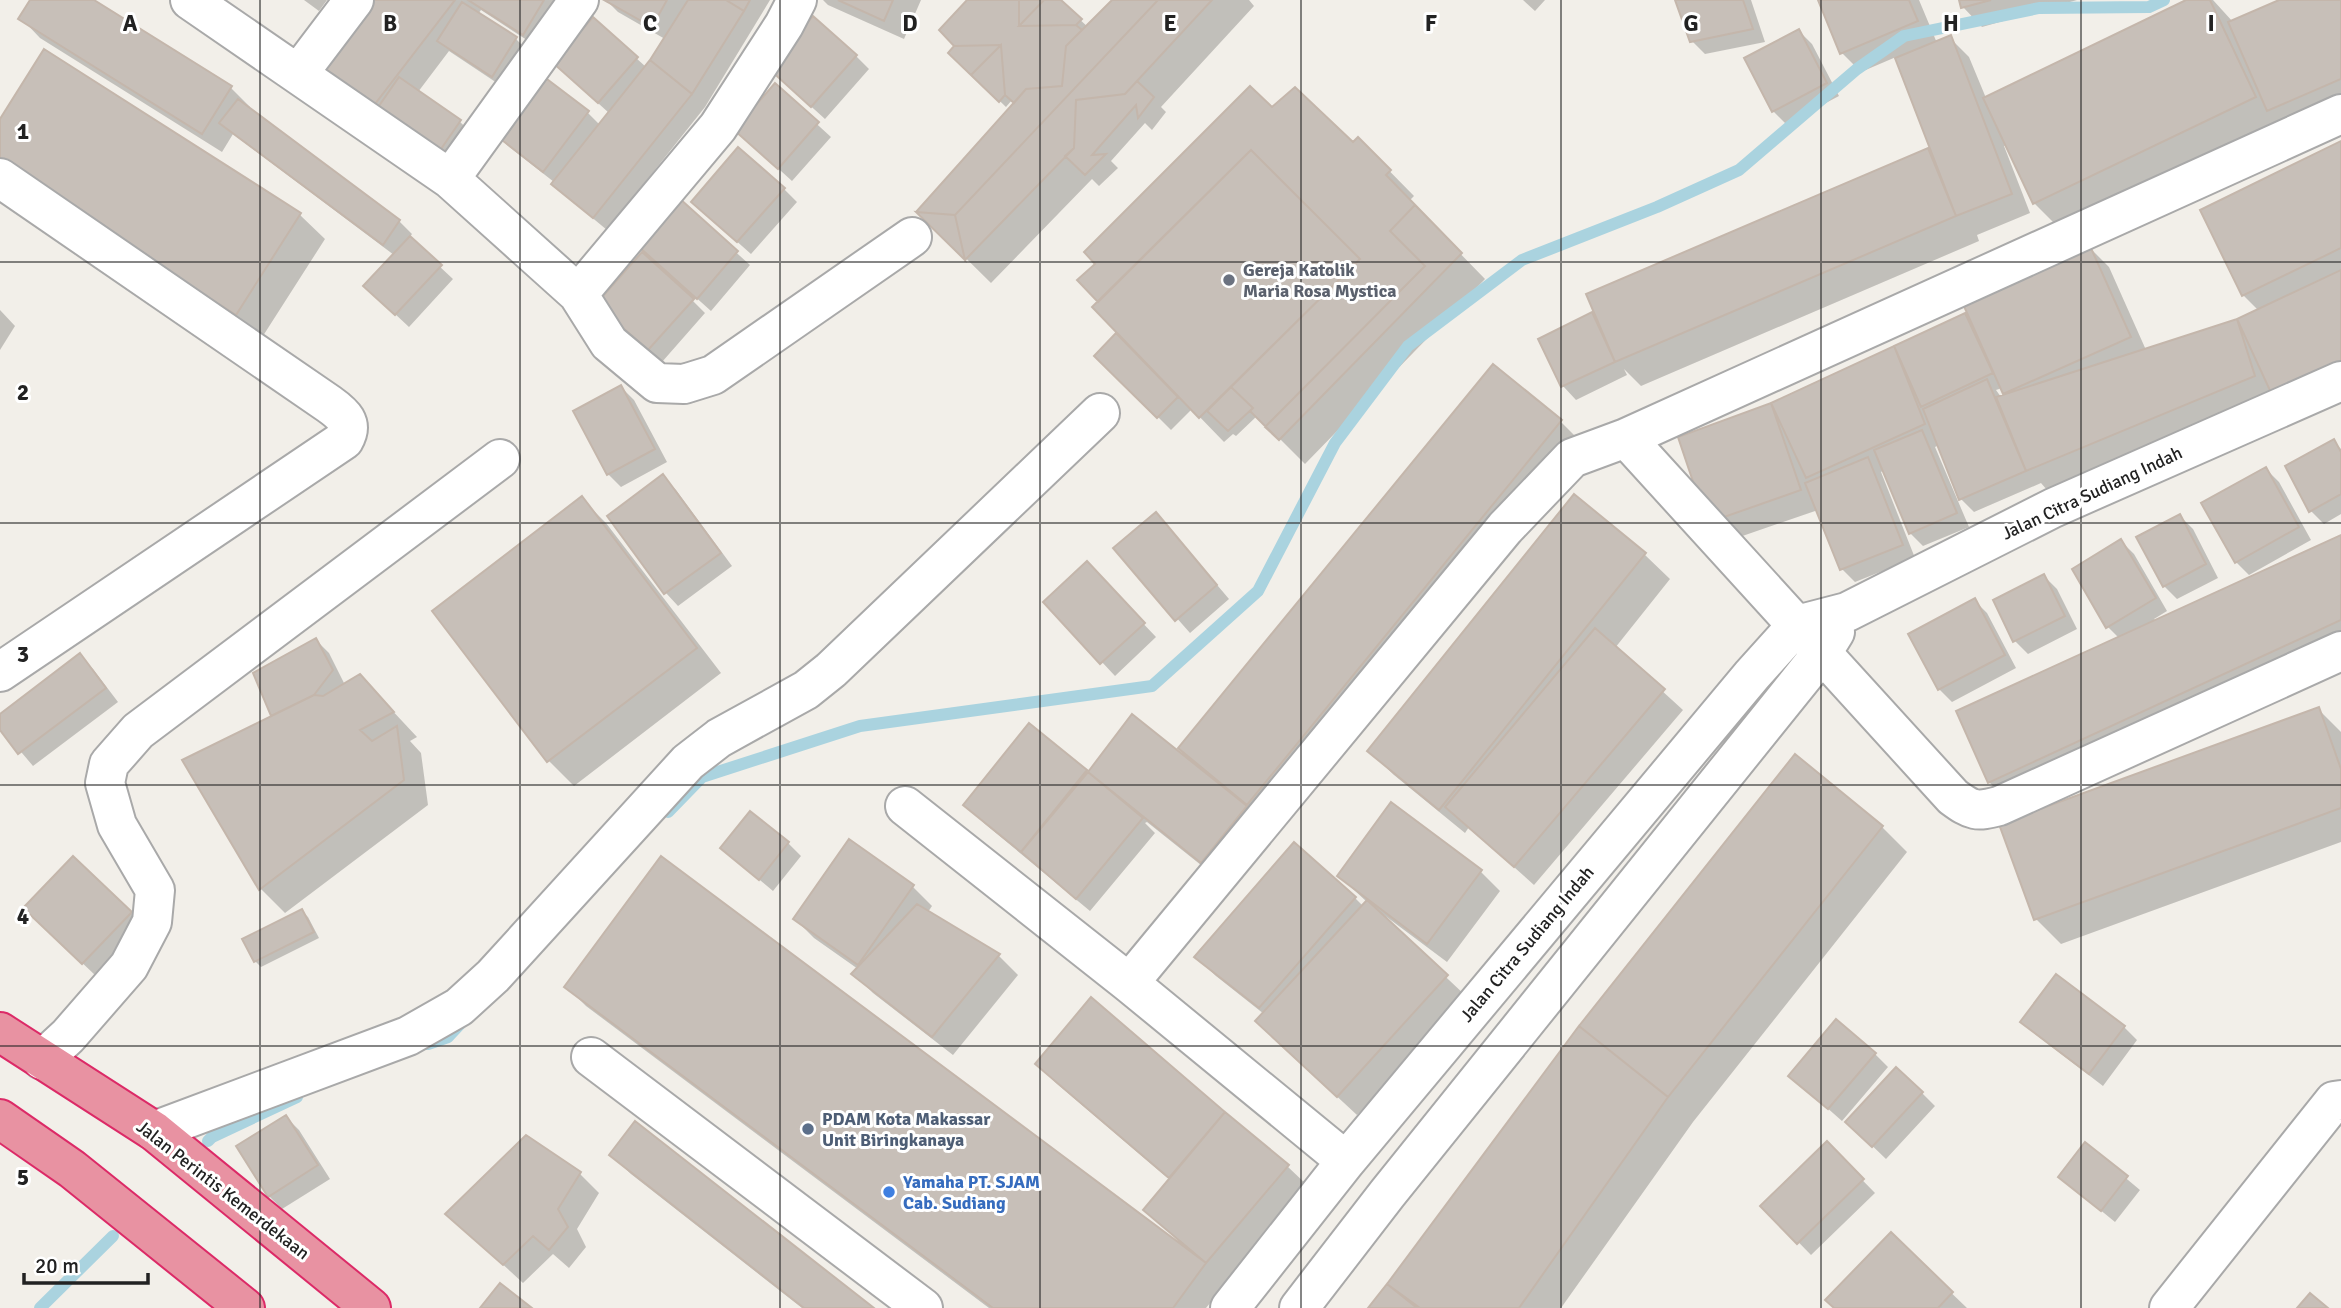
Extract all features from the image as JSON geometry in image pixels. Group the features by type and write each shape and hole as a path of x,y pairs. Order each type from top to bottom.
{"highway":[{"name":"Jalan Perintis Kemerdekaan","path":"0,1032 154,1131 371,1308"},
{"path":"0,1119 72,1169 245,1308"}],"street":[{"path":"190,0 450,179 578,294 609,343 657,383 684,384 713,375 912,237"},
{"path":"298,74 354,0"},
{"path":"450,179 579,0"},
{"path":"578,294 718,127 784,25 797,0"},
{"path":"1129,983 1505,528 1572,458 1626,438 2341,114"},
{"path":"0,178 330,404 345,416 349,426 344,440 0,672"},
{"name":"Jalan Citra Sudiang Indah","path":"1230,1308 1346,1161 1752,675 1797,625 1847,612 2053,508 2341,381"},
{"path":"154,1131 408,1036 459,1007 493,976 688,762 719,738 806,690 831,670 1100,413"},
{"path":"1626,438 1953,797 1968,808 1979,811 1999,806 2341,651"},
{"path":"42,1060 68,1036 129,966 152,922 155,890 117,825 105,783 109,764 138,731 500,458"},
{"path":"1299,1308 1387,1194 1822,653 1847,612"},
{"path":"905,806 1129,983 1346,1161"},
{"path":"1512,962 1549,994"},
{"path":"591,1057 923,1308"},
{"path":"2169,1308 2334,1101 2341,1100"}],"building":[{"path":"30,0 94,0 232,86 202,134 18,19"},
{"path":"362,0 455,0 368,113 310,67"},
{"path":"468,0 544,0 523,35"},
{"path":"604,0 667,0 652,27"},
{"path":"688,0 726,0 744,11 692,94 650,60"},
{"path":"726,0 750,0 744,11"},
{"path":"838,0 893,0 884,21"},
{"path":"967,0 1019,0 1019,26 1076,25 1082,30 1066,46 1062,86 1026,89 1014,103 1005,95 1001,45 954,46 939,30"},
{"path":"1019,0 1061,0 1082,19 1076,25 1019,26"},
{"path":"1044,0 1061,0 1082,19 1076,25 1019,26"},
{"path":"1112,0 1212,0 1125,94 1076,100 1074,148 965,260 916,212 1026,89 1062,86 1066,46"},
{"path":"1158,0 1212,0 1125,94 1076,100 1074,148 965,260 955,215"},
{"path":"1675,0 1743,0 1753,29 1690,42"},
{"path":"1818,0 1909,0 1918,21 1840,54"},
{"path":"1959,0 1991,0 1961,8"},
{"path":"2186,0 2210,0 2256,97 2033,204 1983,98"},
{"path":"2279,0 2341,0 2341,79 2267,111 2228,22"},
{"path":"462,2 517,37 492,77 437,41"},
{"path":"813,16 857,55 811,107 768,68"},
{"path":"593,17 638,57 598,103 553,63"},
{"path":"1799,29 1827,83 1772,112 1744,58"},
{"path":"1951,35 2012,194 1956,216 1895,58"},
{"path":"1001,45 1005,95 999,102 948,53 954,46"},
{"path":"1001,45 1005,95 999,102 971,75"},
{"path":"44,49 301,213 236,315 0,164 0,119"},
{"path":"650,60 692,94 593,218 551,184"},
{"path":"539,73 589,111 543,172 493,133"},
{"path":"399,77 461,120 434,159 372,116"},
{"path":"1137,81 1154,97 1138,118 1136,105 1092,155 1106,154 1085,175 1065,156 1074,148 1076,100 1125,94"},
{"path":"775,83 819,122 778,169 734,130"},
{"path":"1250,86 1272,107 1295,87 1353,142 1358,137 1391,170 1386,175 1462,253 1279,440 1250,411 1253,408 1231,387 1360,259 1251,150 1098,302 1077,280 1095,264 1084,252"},
{"path":"238,99 400,220 383,245 219,123"},
{"path":"2341,141 2341,248 2242,296 2200,210"},
{"path":"738,147 785,188 737,242 691,202"},
{"path":"1928,148 1956,216 1615,362 1586,294"},
{"name":"Gereja Katolik Maria Rosa Mystica","path":"1251,150 1360,259 1199,418 1092,307"},
{"path":"679,198 738,251 697,299 638,246"},
{"path":"1415,205 1462,253 1279,440 1265,427 1425,266 1390,231"},
{"path":"916,212 955,215 965,260"},
{"path":"410,236 442,265 395,315 363,286"},
{"path":"2090,246 2131,337 2003,394 1963,304"},
{"path":"642,252 694,299 648,350 596,304"},
{"path":"2341,270 2341,365 2273,397 2237,319"},
{"path":"1592,312 1615,362 1561,387 1538,339"},
{"path":"1965,313 1993,373 1921,407 1894,346"},
{"path":"2237,319 2255,376 2026,471 1996,397"},
{"path":"1116,333 1178,397 1157,418 1094,356"},
{"path":"1894,346 1925,424 1806,478 1771,403"},
{"path":"1493,364 1562,420 1247,805 1178,748"},
{"path":"1987,379 2026,471 1959,500 1923,409"},
{"path":"621,385 655,449 607,475 573,411"},
{"path":"1231,387 1253,408 1228,431 1207,411"},
{"path":"1771,403 1801,490 1707,523 1678,437"},
{"path":"1922,430 1957,513 1909,534 1874,450"},
{"path":"2334,439 2341,452 2341,494 2309,512 2285,466"},
{"path":"1868,457 1903,545 1840,570 1805,483"},
{"path":"2266,467 2299,527 2235,563 2201,503"},
{"path":"663,474 721,553 664,594 607,516"},
{"path":"1574,494 1646,553 1439,810 1367,751"},
{"path":"582,496 697,648 547,762 432,611"},
{"path":"1156,512 1217,585 1175,621 1113,548"},
{"path":"2180,514 2206,564 2163,587 2136,537"},
{"path":"2341,535 2341,620 1988,783 1956,711"},
{"path":"2121,539 2156,598 2106,628 2072,569"},
{"path":"1087,561 1145,623 1100,664 1043,602"},
{"path":"2044,574 2065,616 2013,642 1993,600"},
{"path":"1975,598 2005,655 1938,690 1908,634"},
{"path":"1595,628 1665,689 1514,867 1445,807"},
{"path":"316,638 333,670 314,695 271,716 253,673"},
{"path":"80,653 106,688 18,754 0,730 0,714"},
{"path":"360,674 394,712 360,730 372,741 397,726 404,780 259,890 182,760 314,695 323,696"},
{"path":"2319,707 2341,769 2341,808 2034,920 1999,824"},
{"path":"1132,714 1247,806 1201,863 1088,772"},
{"path":"1029,723 1087,770 1021,852 963,805"},
{"path":"1795,754 1883,826 1668,1097 1579,1026"},
{"path":"1088,772 1143,818 1076,899 1021,852"},
{"path":"1391,802 1482,870 1427,944 1337,876"},
{"path":"750,811 789,842 759,880 720,848"},
{"path":"849,839 914,885 858,965 793,919"},
{"path":"1294,842 1356,897 1259,1008 1194,957"},
{"path":"73,856 132,912 82,964 23,908"},
{"path":"661,856 1206,1263 1173,1308 993,1308 564,987"},
{"path":"1367,900 1448,975 1337,1097 1255,1021"},
{"path":"917,904 1000,954 932,1037 851,974"},
{"path":"302,909 314,932 254,962 242,939"},
{"path":"2056,974 2125,1026 2089,1074 2020,1022"},
{"path":"1091,997 1225,1112 1169,1178 1035,1064"},
{"path":"1836,1019 1876,1053 1828,1109 1788,1076"},
{"path":"1579,1026 1668,1097 1519,1308 1420,1308 1387,1284"},
{"path":"1896,1067 1923,1092 1872,1147 1845,1122"},
{"path":"1225,1112 1289,1165 1206,1263 1143,1210"},
{"path":"286,1115 318,1165 268,1197 236,1146"},
{"path":"635,1121 874,1308 804,1308 609,1155"},
{"path":"526,1135 581,1172 558,1209 568,1227 549,1250 533,1236 503,1265 445,1214"},
{"path":"1827,1141 1864,1179 1797,1244 1760,1206"},
{"path":"2085,1142 2128,1176 2101,1211 2058,1177"},
{"path":"1891,1232 1953,1292 1938,1308 1834,1308 1825,1300"},
{"path":"500,1283 532,1308 480,1308"},
{"path":"1387,1284 1417,1308 1368,1308"},
{"path":"2310,1293 2328,1308 2297,1308"}],"waterway":[{"path":"668,812 702,777 860,726 1152,686 1258,591 1335,443 1408,346 1522,260 1657,207 1739,170 1857,69 1904,36 2039,8 2149,7 2164,0"},
{"path":"428,1044 448,1037 462,1022"},
{"path":"208,1141 297,1097"},
{"path":"40,1308 113,1236"}],"place":[{"name":"Gereja Katolik Maria Rosa Mystica","path":"1229,280"},
{"name":"PDAM Kota Makassar Unit Biringkanaya","path":"808,1129"},
{"name":"Yamaha PT. SJAM Cab. Sudiang","path":"889,1192"}]}
